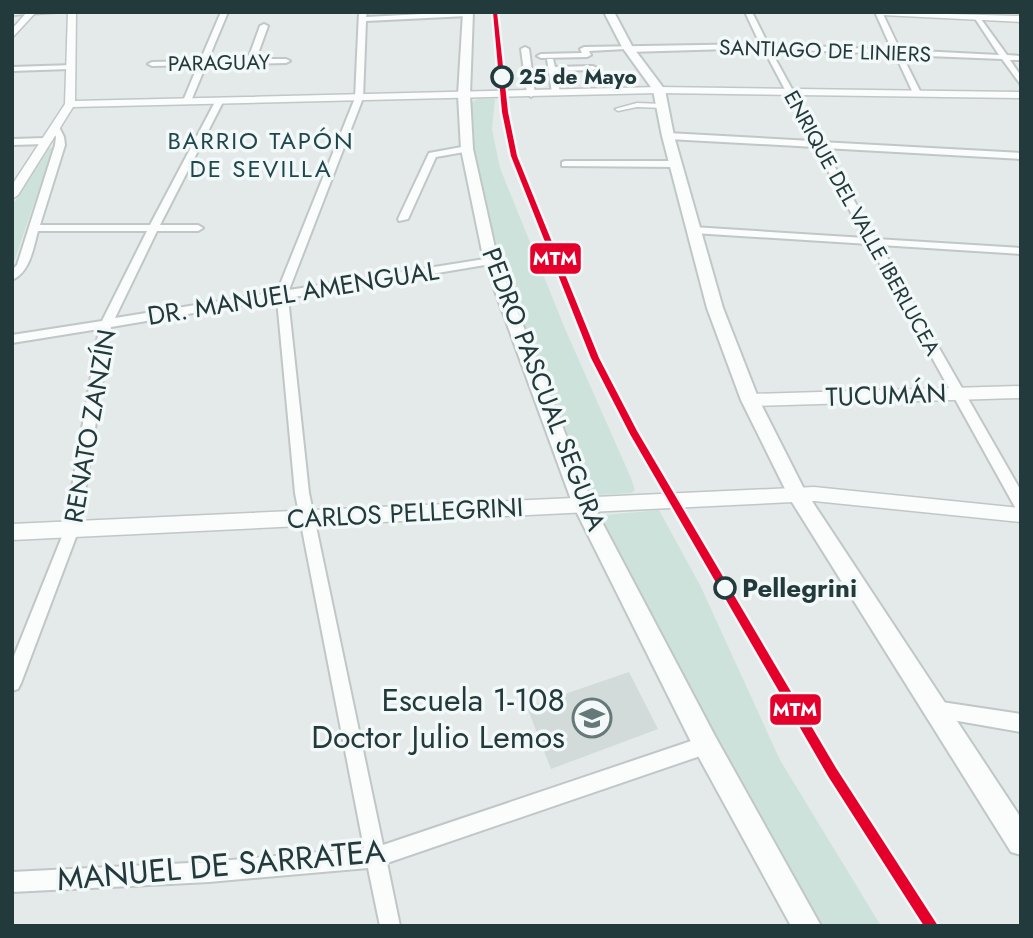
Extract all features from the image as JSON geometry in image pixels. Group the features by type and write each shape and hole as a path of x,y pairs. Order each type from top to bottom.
{"main road":[{"path":"609,12 628,48 659,90 668,136 715,308 750,400 797,494 1021,842"},
{"name":"PEDRO PASCUAL SEGURA","path":"468,13 464,95 467,149 491,261 583,505 706,745 807,926"}],"street":[{"path":"12,13 54,12"},
{"path":"12,195 70,104 72,12"},
{"path":"187,101 225,12"},
{"name":"ENRIQUE DEL VALLE IBERLUCEA","path":"748,12 788,91 1021,505"},
{"path":"917,93 880,12 1021,19"},
{"path":"12,35 32,13"},
{"path":"390,926 302,493 282,294 359,98 363,16 468,13"},
{"path":"978,17 1021,83"},
{"path":"251,62 264,26"},
{"name":"SANTIAGO DE LINIERS","path":"551,69 545,56 587,55 584,49 764,46 1021,58"},
{"path":"525,49 531,94"},
{"name":"PARAGUAY","path":"152,64 286,61"},
{"path":"12,69 70,67"},
{"path":"556,93 551,69 593,68"},
{"path":"70,104 659,90 1021,95"},
{"name":"RENATO ZANZÍN","path":"12,683 72,529 106,324 152,228 220,100"},
{"path":"618,109 637,105 663,106"},
{"path":"12,277 20,270 60,145 60,137 55,127"},
{"path":"668,136 1021,156"},
{"path":"12,142 46,142"},
{"path":"403,219 432,155 467,149"},
{"path":"565,164 676,164"},
{"path":"34,228 198,228"},
{"path":"693,230 1021,251"},
{"name":"DR. MANUEL AMENGUAL","path":"12,340 491,261"},
{"name":"TUCUMÁN","path":"750,400 1021,392"},
{"name":"CARLOS PELLEGRINI","path":"12,532 797,494 840,495 1021,515"},
{"path":"935,709 1021,723"},
{"name":"MANUEL DE SARRATEA","path":"12,883 209,872 377,857 706,745"}],"shaded area":[{"path":"477,99 495,99 492,129 500,168 566,331 631,478 635,490 632,493 594,493 570,448 512,292 489,218 473,143 469,104"},
{"path":"48,148 53,148 12,268 12,206"},
{"path":"659,510 701,587 780,760 881,926 821,926 698,706 602,520 605,515"},
{"name":"Escuela 1-108 Doctor Julio Lemos","path":"629,672 658,729 551,769 527,707"}],"transit line":[{"name":"MTM","path":"495,12 505,112 514,156 595,358 633,432 832,772 932,926"}],"place":[{"name":"25 de Mayo","path":"502,77"},
{"name":"Pellegrini","path":"725,588"},
{"name":"Escuela 1-108 Doctor Julio Lemos","path":"592,718"}],"district":[{"name":"BARRIO TAPÓN DE SEVILLA","path":"261,154"}]}
